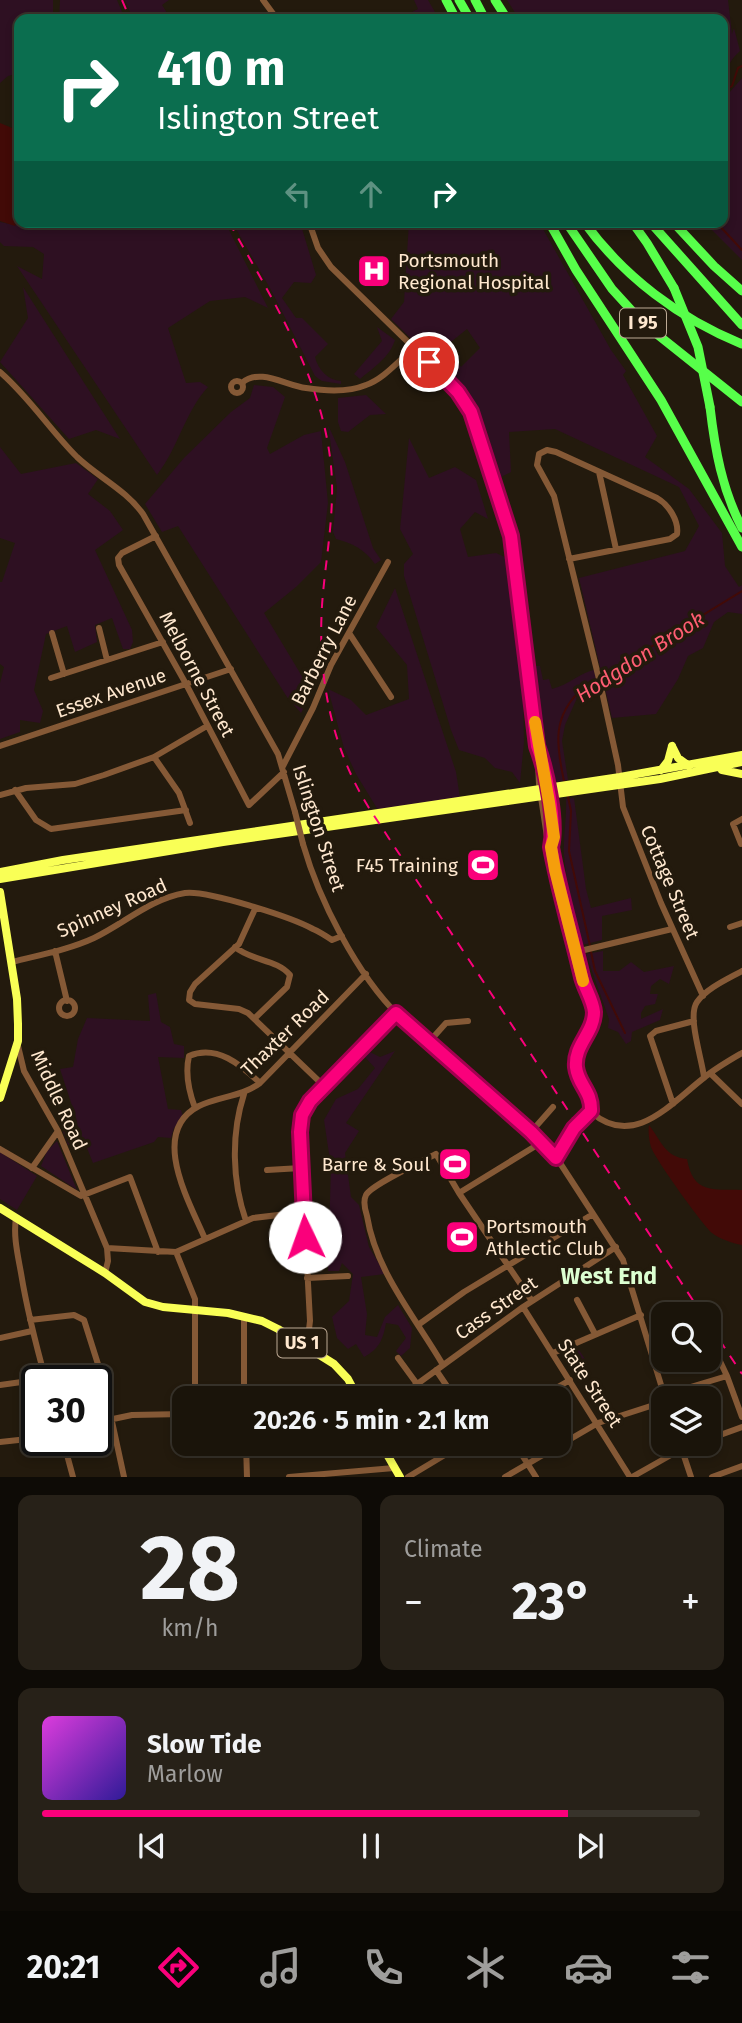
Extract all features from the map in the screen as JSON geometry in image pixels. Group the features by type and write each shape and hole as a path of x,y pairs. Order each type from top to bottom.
{"highway":[{"path":"552,228 576,270 657,394 742,547"},
{"name":"I 95","path":"570,228 608,284 643,323 742,402"},
{"path":"589,228 618,262 653,293 693,320 742,345"},
{"path":"637,228 674,288 698,347 719,468 728,499 742,528"},
{"path":"655,228 742,325"},
{"path":"679,228 742,290"}],"main road":[{"path":"661,770 668,761 672,746 678,758 689,766"},
{"path":"620,781 661,770 742,755"},
{"path":"0,872 63,860 708,770 742,762"},
{"path":"708,770 742,774"},
{"path":"0,878 544,792"},
{"name":"Middle Road","path":"0,892 18,1008 18,1041"},
{"path":"0,1098 5,1075 18,1041"},
{"name":"US 1","path":"0,1208 145,1302 163,1307 244,1316 269,1325 307,1346 338,1368 350,1386"},
{"path":"388,1456 400,1477"}],"street":[{"path":"311,228 318,248 331,267 453,386 471,412 509,530 514,551 537,746 543,761 544,792 554,837 551,847 580,951 593,1010 592,1024 578,1050 576,1064 577,1075 590,1096 591,1111 574,1128 556,1158"},
{"path":"242,383 246,379 266,378 305,388 352,389 373,382 414,348"},
{"name":"Islington Street","path":"0,372 27,398 76,456 137,505 278,754 314,878 342,936 366,974 396,1013 531,1132 556,1158 616,1247 626,1267 656,1357 662,1386"},
{"name":"Cottage Street","path":"599,472 551,450 542,450 537,459 539,470 554,495 601,687 629,824 703,996"},
{"path":"599,472 616,549"},
{"path":"569,559 670,539 677,534 678,529 667,506 661,500 599,472"},
{"name":"Melborne Street","path":"156,536 121,553 118,558 121,569 186,684 249,806"},
{"name":"Barberry Lane","path":"249,806 284,769 349,633 388,562"},
{"path":"99,628 107,660"},
{"path":"52,633 64,674"},
{"path":"349,633 391,697"},
{"path":"51,678 163,642"},
{"name":"Essex Avenue","path":"0,747 232,669"},
{"path":"0,795 15,790 75,784 154,757 207,726"},
{"path":"278,754 290,752"},
{"path":"154,757 174,785 190,823"},
{"path":"15,790 37,820 51,830 186,810"},
{"path":"741,844 733,824 742,819"},
{"name":"Spinney Road","path":"12,962 93,938 153,904 179,895 206,894 310,927 332,940 342,936"},
{"path":"255,909 241,941 195,984 189,1000 195,1004 239,1009 255,1018 324,1086"},
{"path":"730,928 742,923"},
{"path":"580,951 672,929"},
{"path":"235,947 246,955 281,967 290,975 287,987 255,1018"},
{"path":"55,951 67,1001"},
{"path":"742,971 703,996 694,1008 694,1021 707,1075 742,1104"},
{"name":"Thaxter Road","path":"195,1108 244,1094 260,1083 366,974"},
{"path":"307,1346 310,1321 301,1168 302,1115 310,1101 396,1013"},
{"path":"429,1042 446,1023 468,1021"},
{"path":"673,1104 650,1036 656,1031 694,1021"},
{"name":"Middle Road","path":"18,1041 20,1059 27,1076 58,1131 107,1248"},
{"path":"582,1122 603,1121 628,1125 655,1117 707,1075 742,1052"},
{"path":"205,1239 174,1159 173,1150 178,1130 195,1108 190,1094 189,1056 195,1053 229,1057 260,1083"},
{"path":"5,1075 27,1076"},
{"path":"244,1094 236,1120 234,1140 238,1185 246,1221"},
{"path":"531,1132 553,1107"},
{"path":"591,1111 603,1121"},
{"path":"32,1168 58,1131"},
{"path":"459,1193 542,1142"},
{"path":"0,1149 76,1195 84,1195 130,1177 158,1252"},
{"path":"443,1365 397,1294 377,1252 364,1201 371,1190 436,1154 532,1301"},
{"path":"267,1170 301,1168"},
{"path":"104,1273 108,1261 107,1248 176,1252 246,1221 266,1215 304,1212"},
{"path":"418,1325 464,1292 593,1214"},
{"path":"16,1218 19,1261 32,1331 42,1365"},
{"name":"Cass Street","path":"414,1386 523,1307 616,1247"},
{"path":"176,1252 194,1296 195,1386"},
{"path":"307,1278 348,1276"},
{"path":"577,1300 595,1334"},
{"name":"State Street","path":"523,1307 631,1477"},
{"path":"30,1320 68,1315 82,1318 98,1365"},
{"path":"553,1353 641,1315"},
{"path":"244,1316 244,1386"},
{"path":"0,1338 32,1331"},
{"path":"398,1358 417,1384"},
{"path":"721,1364 742,1417"},
{"path":"436,1370 447,1386"},
{"path":"698,1386 727,1376"},
{"path":"560,1386 570,1380"},
{"path":"0,1385 21,1383"},
{"path":"505,1477 598,1423 651,1403"},
{"path":"113,1419 132,1415 172,1414"},
{"path":"112,1415 124,1477"},
{"path":"721,1435 742,1427"},
{"path":"0,1442 21,1440"},
{"path":"67,1456 73,1477"},
{"path":"246,1456 247,1477"},
{"path":"408,1477 443,1456"},
{"path":"524,1456 536,1477"},
{"path":"631,1477 665,1456"},
{"path":"684,1456 691,1477"},
{"path":"712,1477 742,1466"},
{"path":"289,1477 369,1474 394,1468"}],"shaded area":[{"path":"0,0 53,0 53,14 14,14 14,74 0,83"},
{"path":"60,0 117,0 123,14 59,14"},
{"path":"125,0 169,0 162,5 168,14 131,14"},
{"path":"414,0 428,0 436,14 408,14 418,9"},
{"path":"507,0 728,0 732,34 734,28 740,51 728,70 728,14 516,14"},
{"path":"742,78 742,260 710,228 728,228 728,86 729,93"},
{"path":"0,123 14,129 14,226 0,221"},
{"path":"0,222 14,225 14,228 228,228 268,308 245,297 210,301 168,328 186,383 200,382 208,387 193,408 157,475 17,266 42,279 44,254 33,247 4,246 0,242"},
{"path":"235,228 302,228 316,275 311,283 294,282 282,298 296,318 302,318 328,344 315,357 316,362 324,374 341,381 341,384 322,381 315,376"},
{"path":"409,228 542,228 611,350 626,371 623,375 657,436 645,457 689,489 722,533 725,566 739,587 742,585 742,614 728,612 714,622 703,648 688,656 678,679 656,714 612,718 579,578 685,551 699,526 679,487 555,429 509,432 511,472 501,477 482,417 435,363 448,352 461,367 480,348 467,329 431,358 391,319 404,302"},
{"path":"23,287 120,439 96,430 69,439 0,362 28,318"},
{"path":"377,327 395,340 385,357 360,379 354,374 382,341"},
{"path":"254,385 273,387 285,397 267,448 270,454 304,435 321,431 328,503 321,562 264,613 312,693 301,713 287,697 178,526 162,532 145,504 184,458 231,412 250,398"},
{"path":"366,395 386,414 370,415 348,432 341,431 338,422 338,398"},
{"path":"328,425 345,462 373,548 381,560 375,564 358,548 336,539 333,532 337,488"},
{"path":"409,438 429,478 455,467 476,480 488,519 475,512 460,529 468,557 496,553 509,559 523,690 524,742 520,783 512,772 495,768 485,758 459,750 451,730 404,576 404,564 413,554 400,529"},
{"path":"0,447 21,474 76,463 98,479 88,494 110,511 123,530 95,550 132,630 133,642 130,649 123,649 112,618 95,625 97,642 75,652 67,626 46,634 34,690 43,711 40,723 20,720 20,732 0,739 0,683 4,667 0,664 0,582 15,543 0,538"},
{"path":"395,588 456,772 460,798 378,810 344,748 328,689 351,700 366,715 409,699 407,665 376,627"},
{"path":"534,666 540,666 543,680 549,679 552,689 594,670 598,687 577,698 565,725 562,741 568,780 556,782 550,780 548,774"},
{"path":"574,798 591,908 631,898 632,910 602,916 602,940 582,945 564,854 566,799"},
{"path":"603,951 603,971 619,971 631,962 644,972 674,966 669,984 660,979 651,986 650,994 658,994 655,1004 645,1006 641,1013 641,1019 663,1009 660,1020 632,1032 631,1041 626,1044 618,1032 608,1028 609,1019 586,954"},
{"path":"156,993 161,1022 170,1027 174,1044 184,1046 184,1058 158,1057 168,1109 181,1110 183,1117 174,1128 171,1138 158,1137 154,1142 93,1163 83,1138 68,1145 62,1129 77,1121 60,1069 73,1067 78,1039 87,1018 150,1021 148,995"},
{"path":"368,1051 380,1057 395,1051 346,1123 359,1131 345,1153 351,1197 359,1205 369,1247 385,1274 361,1277 367,1314 365,1335 377,1337 385,1317 398,1305 412,1328 410,1348 401,1356 396,1351 406,1338 398,1325 386,1323 380,1343 364,1357 356,1344 348,1349 337,1338 332,1317 349,1301 353,1274 342,1263 339,1271 328,1271 331,1167 324,1120 336,1099 358,1089 375,1068 364,1056"},
{"path":"649,1125 669,1152 687,1159 699,1184 713,1189 742,1190 742,1245 715,1235 699,1217 654,1154"},
{"path":"57,1141 77,1190 41,1166 47,1151"},
{"path":"0,1152 37,1176 17,1210 0,1199"},
{"path":"577,1347 587,1362 571,1371 561,1355"}],"waterway":[{"path":"728,88 732,86 738,68 742,66"},
{"path":"722,228 742,250"},
{"name":"Hodgdon Brook","path":"564,781 559,755 559,731 565,710 572,699 582,689 742,591"},
{"name":"Hodgdon Brook","path":"568,797 571,811 569,851 590,946"},
{"name":"Hodgdon Brook","path":"591,952 595,971 625,1033"}],"railway":[{"path":"122,0 128,14"},
{"path":"232,228 293,339 317,401 326,433 332,498 321,621 322,649 328,705 344,758 369,808 694,1302"},
{"path":"721,1342 742,1374"}],"slow traffic":[{"path":"535,722 554,837 551,847 555,870 583,981"}],"place":[{"name":"Portsmouth Regional Hospital","path":"374,271"},
{"name":"F45 Training","path":"483,865"},
{"name":"Barre & Soul","path":"455,1164"},
{"name":"Portsmouth Athlectic Club","path":"462,1237"}],"district":[{"name":"West End","path":"609,1276"}],"route":[{"path":"305,1237 300,1132 302,1115 315,1096 396,1013 531,1132 556,1158 574,1128 591,1111 590,1096 577,1075 576,1055 592,1024 592,1001 583,981 551,847 554,837 543,761 537,746 513,544 471,412 458,392 429,362"}]}
